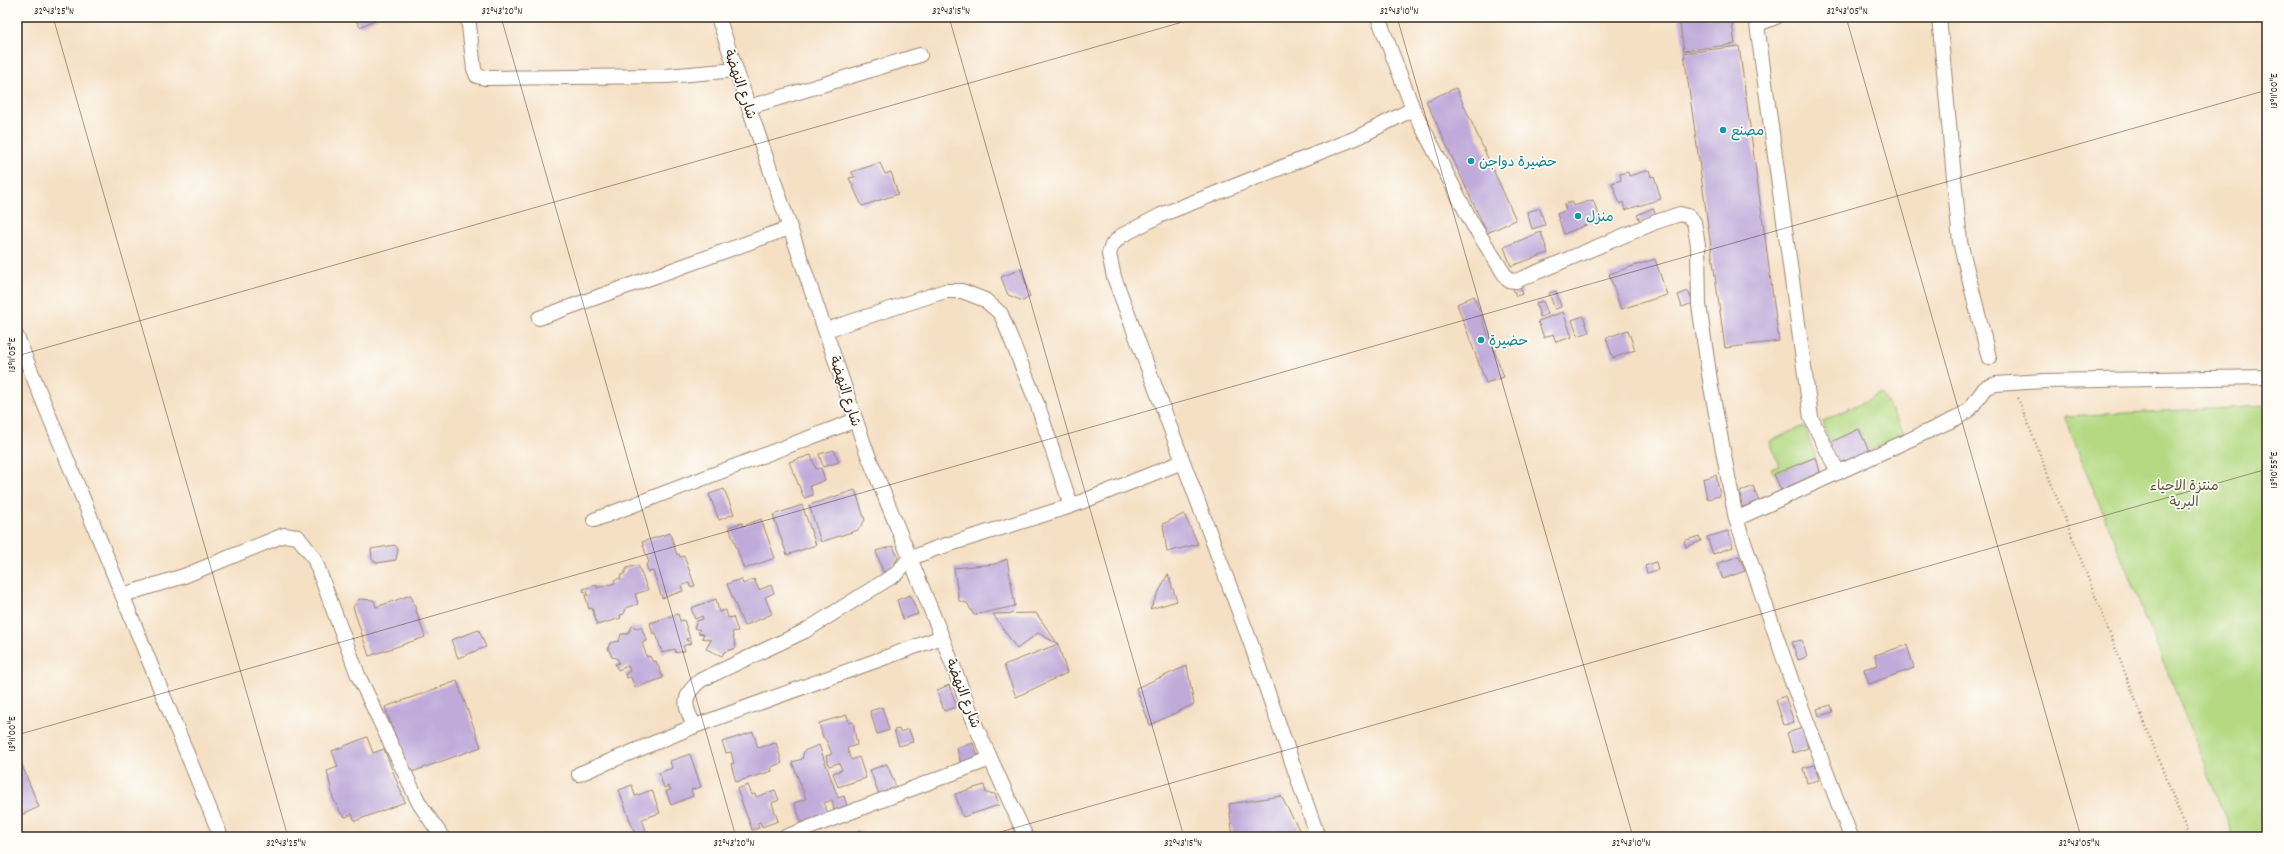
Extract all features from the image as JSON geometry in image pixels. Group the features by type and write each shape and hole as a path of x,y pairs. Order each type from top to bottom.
{"street":[{"path":"468,17 474,69 477,76 485,78 667,76 736,70"},
{"name":"شارع النهضة","path":"718,17 866,450 990,759 1026,837"},
{"path":"1378,17 1414,109 1472,223 1508,280 1516,281 1656,222 1680,214 1688,216 1694,222 1698,245 1699,305 1711,387 1736,519 1792,682 1851,837"},
{"path":"1776,17 1757,21 1811,418 1838,472"},
{"path":"1939,17 1958,230 1988,358"},
{"path":"750,107 920,55"},
{"path":"1318,837 1250,641 1114,278 1109,254 1112,245 1121,236 1161,215 1356,138 1414,109"},
{"path":"539,318 789,228"},
{"path":"826,330 945,291 962,291 985,300 1001,314 1038,406 1071,506"},
{"path":"17,337 221,837"},
{"path":"1736,519 1957,418 1970,409 1985,388 1996,384 2267,377"},
{"path":"594,520 856,420"},
{"path":"695,726 688,714 686,702 690,689 701,680 805,631 896,574 909,559 934,549 1071,506 1182,462"},
{"path":"123,595 184,576 284,535 298,537 314,558 358,675 419,803 442,837"},
{"path":"579,774 695,726 942,637"},
{"path":"785,837 990,759"}],"path":[{"path":"2012,383 2189,837"}],"green space":[{"path":"1882,393 1904,433 1869,451 1859,429 1829,443 1823,421"},
{"name":"منتزة الاحياء البرية","path":"2267,406 2267,837 2234,837 2064,416"},
{"path":"1804,426 1816,457 1774,474 1771,469 1779,466 1770,441"}],"building":[{"path":"354,17 380,17 360,27"},
{"path":"1679,17 1731,17 1735,44 1684,51"},
{"path":"1739,46 1779,341 1725,348 1684,53"},
{"name":"حضيرة دواجن","path":"1456,88 1516,220 1487,233 1426,101"},
{"path":"880,163 885,174 891,172 898,194 862,206 849,178 855,177 851,172"},
{"name":"منزل","path":"1649,170 1651,177 1654,176 1661,199 1625,210 1623,202 1620,204 1612,183 1621,180 1620,174 1628,172 1629,176"},
{"name":"منزل","path":"1593,200 1600,219 1564,234 1557,214 1566,210 1564,204 1572,202 1573,206"},
{"path":"1540,208 1545,225 1532,229 1527,212"},
{"path":"1653,208 1656,216 1641,223 1637,215"},
{"path":"1541,232 1548,253 1511,266 1504,247"},
{"path":"1655,259 1667,295 1621,309 1609,274"},
{"path":"1021,269 1030,297 1023,301 1008,295 1001,277"},
{"path":"1519,284 1523,294 1516,296 1512,286"},
{"path":"1556,291 1561,307 1555,309 1549,293"},
{"path":"1688,291 1693,303 1682,307 1678,295"},
{"name":"حضيرة","path":"1474,296 1504,377 1486,383 1457,304"},
{"path":"1543,301 1548,314 1540,317 1536,303"},
{"path":"1563,312 1572,337 1556,342 1553,334 1544,338 1538,321"},
{"path":"1583,316 1589,332 1578,336 1572,320"},
{"path":"1628,330 1635,350 1613,358 1606,338"},
{"path":"1859,429 1869,451 1840,465 1829,443"},
{"path":"834,450 839,462 823,467 819,454"},
{"path":"811,455 816,469 821,468 825,480 810,486 813,495 804,498 789,462"},
{"path":"1816,457 1820,472 1781,490 1774,474"},
{"path":"1716,475 1720,496 1707,499 1703,479"},
{"path":"1753,486 1759,501 1742,507 1740,492"},
{"path":"724,489 734,514 719,520 709,494"},
{"path":"855,490 865,520 858,530 821,542 809,505"},
{"path":"802,505 816,545 787,555 773,515"},
{"path":"1184,514 1198,544 1167,552 1163,524"},
{"path":"761,519 775,558 744,569 729,527 742,523 743,526"},
{"path":"1728,531 1733,547 1713,554 1707,537"},
{"path":"670,533 677,555 679,554 680,557 684,556 695,586 690,587 689,583 681,586 683,591 662,598 653,571 648,572 646,564 649,563 642,542"},
{"path":"1699,536 1701,541 1686,547 1684,541"},
{"path":"395,545 398,549 396,560 377,563 372,560 371,549"},
{"path":"893,546 898,557 892,569 883,572 876,551"},
{"path":"1739,556 1745,571 1723,579 1717,564"},
{"path":"1007,559 1015,606 974,615 967,603 959,601 954,568 995,564"},
{"path":"1656,562 1658,570 1647,573 1645,566"},
{"path":"638,565 648,590 635,594 638,604 626,608 624,614 620,615 621,618 597,625 592,608 589,609 585,595 588,595 587,591 584,592 583,589 597,585 597,588 615,583 614,580 621,578 620,576 624,574 627,568"},
{"path":"1168,574 1177,601 1150,609"},
{"path":"741,579 743,584 754,579 759,590 771,585 774,593 765,597 772,614 744,626 727,584"},
{"path":"411,595 425,637 369,656 353,607 359,599 374,600 376,607"},
{"path":"910,595 918,614 903,619 897,600"},
{"path":"716,599 719,612 726,610 728,618 733,617 738,631 732,632 736,648 724,652 722,656 706,649 711,640 702,638 704,634 698,633 700,630 694,628 697,621 703,619 702,616 695,619 691,608"},
{"path":"1036,613 1058,644 1038,633 1017,649 993,614"},
{"path":"678,614 680,621 684,620 690,638 686,639 687,641 691,640 692,643 683,646 685,651 676,653 675,649 662,653 656,633 653,634 650,623"},
{"path":"632,626 637,628 641,627 647,641 642,643 647,657 650,656 653,662 656,661 663,678 635,688 631,677 627,678 625,674 630,671 628,666 618,670 615,664 619,663 617,658 612,657 608,648 610,643 619,641 621,634 628,634"},
{"path":"479,630 486,647 458,658 451,640"},
{"path":"1802,640 1807,657 1798,660 1792,642"},
{"path":"1058,644 1067,673 1016,697 1004,665"},
{"path":"1907,645 1914,668 1869,684 1864,669 1878,665 1875,655"},
{"path":"1187,666 1194,704 1150,725 1136,688"},
{"path":"457,681 481,747 409,773 385,707"},
{"path":"949,685 957,707 944,711 937,690"},
{"path":"1785,696 1794,722 1784,725 1776,700"},
{"path":"1831,705 1833,712 1819,716 1817,709"},
{"path":"882,707 889,730 877,734 870,711"},
{"path":"847,715 849,723 853,722 857,745 847,748 851,760 859,757 866,778 838,787 833,773 842,770 839,763 829,766 826,756 832,754 826,740 823,737 819,723"},
{"path":"1803,728 1808,748 1793,753 1787,733"},
{"path":"899,729 900,732 909,729 913,742 899,746 894,730"},
{"path":"753,732 758,748 776,743 782,763 771,767 772,771 736,782 731,764 734,763 731,752 726,753 722,742"},
{"path":"367,737 373,753 384,749 405,802 355,821 352,814 346,817 342,815 333,798 327,771 338,767 332,751"},
{"path":"973,743 979,759 961,764 957,748"},
{"path":"819,745 838,798 844,796 847,806 834,810 832,800 824,803 829,816 803,826 794,803 806,799 792,762 802,759 804,751"},
{"path":"17,753 39,807 17,817"},
{"path":"690,754 701,787 691,790 693,796 671,805 666,791 671,790 669,786 664,788 659,773 672,768 670,761"},
{"path":"887,764 896,787 879,794 870,770"},
{"path":"1815,765 1819,780 1807,783 1803,768"},
{"path":"632,785 635,796 652,790 660,813 642,819 647,833 636,837 619,790"},
{"path":"748,785 752,795 755,794 756,797 775,790 779,800 772,803 778,821 762,827 760,822 757,823 759,828 752,830 737,789"},
{"path":"984,785 986,793 995,794 999,805 963,817 955,794"},
{"path":"1281,796 1303,837 1233,837 1229,804"},
{"path":"861,830 864,837 842,837"}],"place":[{"name":"مصنع","path":"1723,130"},
{"name":"حضيرة دواجن","path":"1471,161"},
{"name":"منزل","path":"1578,216"},
{"name":"حضيرة","path":"1481,340"}]}
